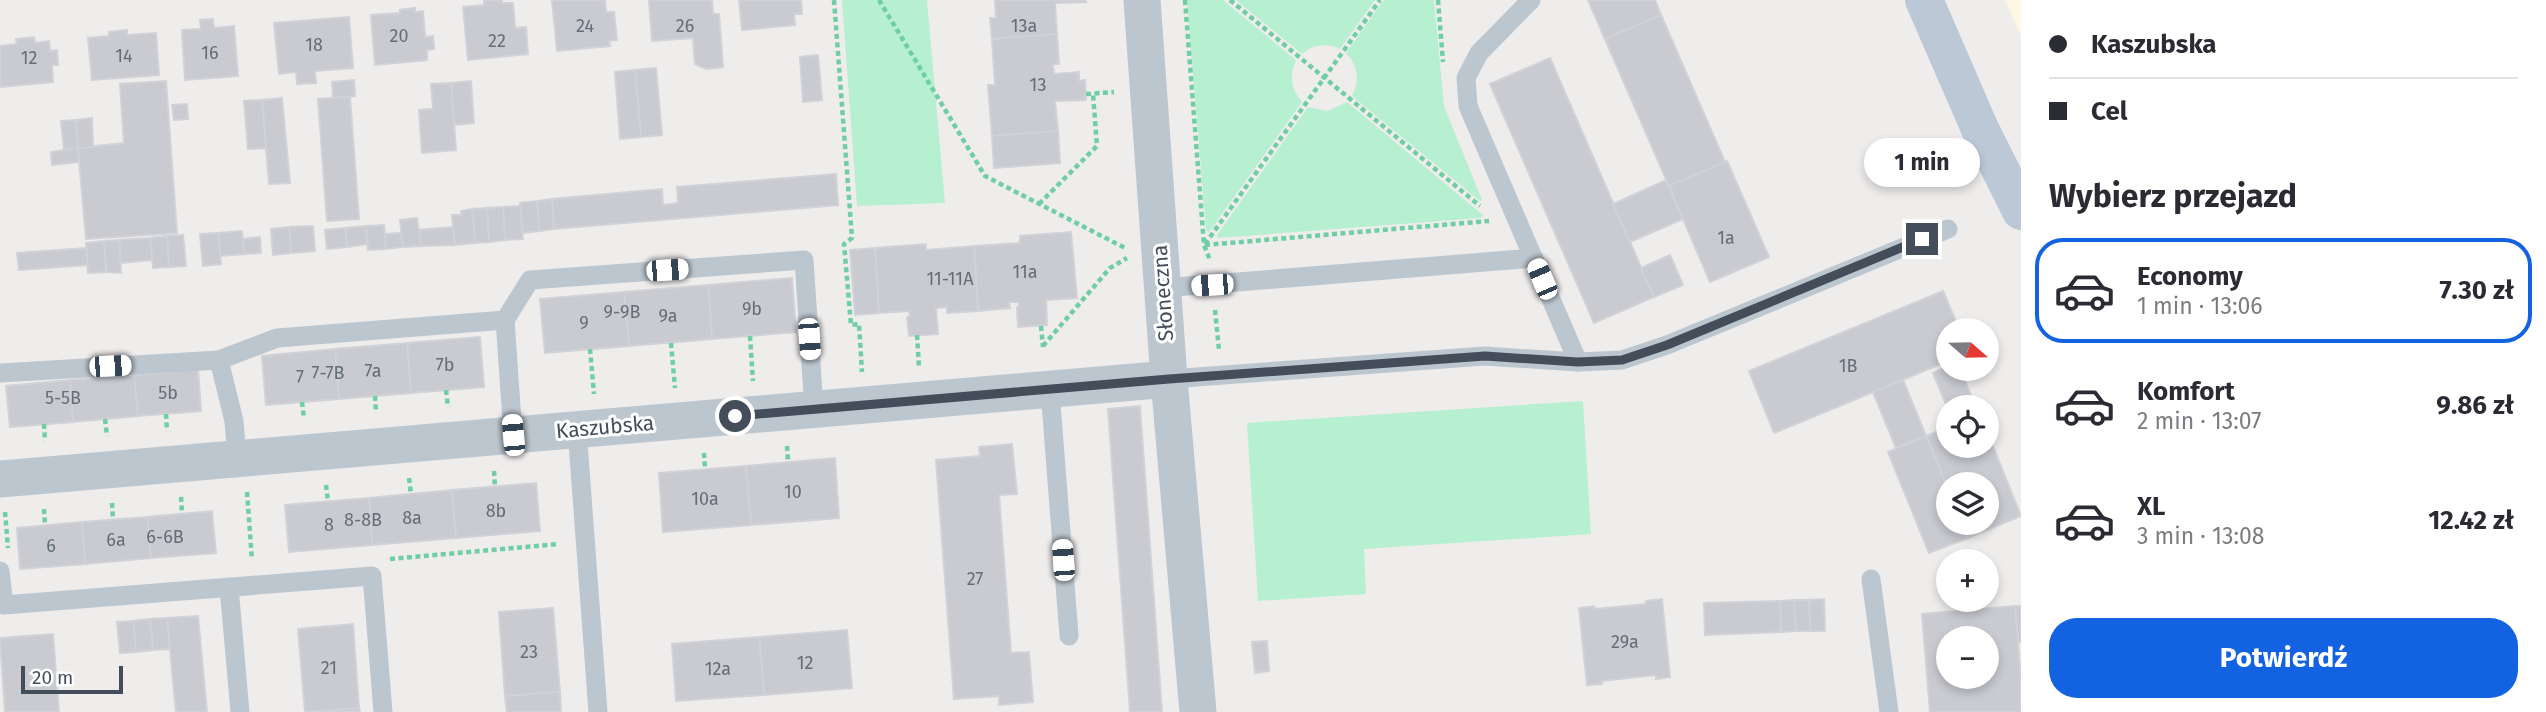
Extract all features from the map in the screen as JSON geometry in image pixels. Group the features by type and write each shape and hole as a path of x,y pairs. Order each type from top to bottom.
{"street":[{"name":"Słoneczna","path":"1142,0 1169,379 1198,712"},
{"path":"1924,0 1980,129 2021,211"},
{"name":"Kaszubska","path":"0,479 242,474 513,435 1169,379"}],"lane":[{"path":"1531,0 1479,53 1466,78 1468,106 1578,362"},
{"path":"1169,379 1485,356 1578,362 1622,360 1667,345 1948,229"},
{"path":"1163,288 1534,258"},
{"path":"513,435 505,320 530,279 804,260 814,410"},
{"path":"0,373 219,360 277,338 505,320"},
{"path":"219,360 234,421 242,474"},
{"path":"1049,390 1069,636"},
{"path":"578,429 598,712"},
{"path":"0,571 4,605 372,576 383,712"},
{"path":"1871,579 1889,712"},
{"path":"229,587 240,712"}],"path":[{"path":"834,0 852,237 844,244 851,325 859,324 862,374"},
{"path":"879,0 985,176 1134,253 1110,268 1043,346"},
{"path":"1185,0 1204,245"},
{"path":"1204,245 1497,220 1230,0"},
{"path":"1204,245 1380,0"},
{"path":"1086,94 1122,91"},
{"path":"1039,204 1097,146 1093,94"},
{"path":"1041,326 1043,354"},
{"path":"917,335 919,370"},
{"path":"750,336 753,384"},
{"path":"671,343 675,391"},
{"path":"590,349 594,397"},
{"path":"242,474 252,572"}],"shaded area":[{"path":"2005,0 2021,0 2021,36"}],"green space":[{"path":"842,0 927,0 945,203 857,206"},
{"path":"1187,0 1223,0 1296,60 1292,82 1302,102 1209,232 1206,230"},
{"path":"1236,0 1375,0 1340,49 1320,46 1302,54"},
{"path":"1384,0 1434,0 1444,106 1482,200 1480,201 1352,96 1356,73 1346,53"},
{"path":"1347,102 1483,215 1480,218 1218,238 1217,235 1308,107 1327,111"},
{"path":"1583,401 1591,534 1364,549 1366,594 1258,601 1247,423"}],"building":[{"path":"502,0 502,3 513,3 515,28 526,27 528,54 468,60 463,7 484,5 484,1"},
{"path":"552,0 605,0 606,12 614,12 617,40 609,41 610,46 557,51"},
{"path":"649,0 712,0 713,14 719,14 723,67 706,69 695,64 693,38 652,41"},
{"path":"739,0 801,0 802,14 794,14 795,25 742,30"},
{"path":"995,0 1086,2 1055,3 1057,34 992,39 990,18 996,18"},
{"path":"1588,0 1655,0 1661,15 1605,39"},
{"path":"415,8 415,12 423,11 425,37 433,36 434,49 427,50 427,60 375,65 371,15 400,13 400,10"},
{"path":"1661,15 1725,162 1669,186 1605,39"},
{"path":"349,17 353,68 315,71 316,83 297,84 296,72 279,74 274,23"},
{"path":"213,19 214,28 234,26 238,76 185,80 182,30 201,29 200,20"},
{"path":"127,30 127,35 156,33 159,75 92,80 88,38 109,36 109,32"},
{"path":"1057,34 1059,64 1053,64 1054,74 1079,72 1079,81 1085,80 1086,100 1055,101 1058,131 992,136 988,85 995,85 992,39"},
{"path":"34,37 35,43 49,41 50,51 57,50 58,65 52,65 53,82 0,87 0,46 17,44 16,39"},
{"path":"818,55 822,100 803,102 800,57"},
{"path":"1550,58 1654,297 1594,323 1490,84"},
{"path":"656,68 662,135 641,137 635,70"},
{"path":"635,70 641,137 620,139 615,72"},
{"path":"354,80 355,96 333,98 332,82"},
{"path":"166,81 177,233 86,239 78,148 124,143 120,84"},
{"path":"471,81 474,123 454,125 451,83"},
{"path":"451,83 456,150 422,153 419,110 433,109 431,84"},
{"path":"350,97 359,219 327,221 318,99"},
{"path":"282,98 290,183 269,184 262,100"},
{"path":"262,100 266,148 248,149 244,101"},
{"path":"187,104 188,119 174,120 172,105"},
{"path":"92,118 93,147 78,148 76,120"},
{"path":"76,120 78,148 64,150 61,121"},
{"path":"1058,131 1060,163 994,168 992,136"},
{"path":"78,148 79,162 52,165 51,152"},
{"path":"1727,161 1769,257 1710,282 1669,186"},
{"path":"836,174 838,205 554,229 552,199 662,189 663,205 678,203 677,187"},
{"path":"1666,180 1683,219 1630,242 1613,204"},
{"path":"552,199 554,229 539,231 537,201"},
{"path":"537,201 539,231 523,233 520,203"},
{"path":"520,206 523,239 505,240 503,207"},
{"path":"503,207 505,240 489,242 487,208"},
{"path":"487,208 489,242 475,243 472,209"},
{"path":"472,209 475,243 455,245 452,215 462,215 461,211"},
{"path":"417,218 421,246 403,247 400,220"},
{"path":"384,225 386,249 368,250 366,226"},
{"path":"313,226 315,251 291,253 289,227"},
{"path":"366,226 367,244 347,247 345,228"},
{"path":"289,227 291,253 273,255 271,229"},
{"path":"453,227 455,245 421,246 419,230"},
{"path":"345,228 347,247 327,249 325,230"},
{"path":"242,231 244,254 220,256 218,233"},
{"path":"1071,232 1077,298 1046,300 1047,325 1018,327 1019,302 1009,302 1010,308 978,311 974,246 1020,243 1020,236"},
{"path":"218,233 221,264 203,266 200,234"},
{"path":"401,233 403,247 386,249 385,234"},
{"path":"183,235 186,266 169,267 167,236"},
{"path":"167,236 169,267 153,268 150,238"},
{"path":"260,237 261,253 244,254 243,239"},
{"path":"150,238 152,260 121,263 119,240"},
{"path":"119,240 121,273 106,272 104,241"},
{"path":"104,241 106,272 88,273 86,243"},
{"path":"926,244 926,250 974,246 978,311 947,313 947,307 936,308 938,334 909,336 909,311 879,313 875,248"},
{"path":"86,248 88,265 19,270 17,253"},
{"path":"875,248 879,313 855,315 850,250"},
{"path":"1670,255 1683,285 1654,297 1641,268"},
{"path":"792,278 796,332 712,339 708,285"},
{"path":"708,285 712,339 629,346 624,292"},
{"path":"1943,291 1954,318 1936,318 1936,366 1774,433 1749,371"},
{"path":"624,292 629,346 545,353 540,299"},
{"path":"480,337 484,387 411,393 407,343"},
{"path":"407,343 411,393 339,399 335,349"},
{"path":"335,349 339,399 266,405 262,356"},
{"path":"198,369 201,411 138,416 134,375"},
{"path":"134,375 138,416 73,422 70,380"},
{"path":"70,380 73,422 10,427 6,386"},
{"path":"1903,380 1926,436 1896,448 1873,392"},
{"path":"1937,382 1965,382 1971,395 1942,395"},
{"path":"1140,406 1162,712 1130,712 1108,409"},
{"path":"1936,432 1936,458 1998,458 2021,516 1999,525 1999,472 1941,472 1926,436"},
{"path":"1926,436 1941,472 1936,472 1936,535 1967,535 1968,538 1929,553 1888,452"},
{"path":"1012,444 1017,494 999,495 1011,653 1029,652 1033,702 999,705 999,696 954,699 936,460 980,456 979,447"},
{"path":"835,458 839,518 751,525 746,466"},
{"path":"746,466 751,525 663,532 659,473"},
{"path":"536,483 540,531 456,538 452,490"},
{"path":"452,490 456,538 372,545 369,498"},
{"path":"369,498 372,545 289,552 285,505"},
{"path":"212,511 216,553 151,558 147,517"},
{"path":"147,517 151,558 85,564 82,522"},
{"path":"82,522 85,564 20,569 17,528"},
{"path":"1662,599 1670,677 1656,679 1656,675 1587,685 1579,608 1646,604 1646,601"},
{"path":"1824,599 1825,631 1810,631 1809,600"},
{"path":"1794,600 1796,631 1781,632 1780,601"},
{"path":"1794,600 1809,600 1810,631 1796,631"},
{"path":"1780,601 1781,632 1705,635 1704,603"},
{"path":"2015,606 2021,712 1930,712 1922,614 1999,612 1999,607"},
{"path":"2015,606 2021,606 2021,642 2018,642"},
{"path":"553,608 560,692 505,696 499,612"},
{"path":"198,616 207,712 176,712 167,618"},
{"path":"167,618 170,649 153,650 150,619"},
{"path":"150,619 153,650 136,652 133,621"},
{"path":"133,621 136,652 120,653 117,622"},
{"path":"353,624 359,708 305,712 298,629"},
{"path":"847,630 852,688 764,695 759,637"},
{"path":"53,634 59,712 5,712 0,638"},
{"path":"759,637 764,695 676,701 672,644"},
{"path":"1267,641 1269,671 1255,673 1252,642"},
{"path":"560,692 561,712 507,712 505,696"},
{"path":"359,708 360,712 311,712"}],"route":[{"path":"735,416 1169,379 1485,356 1578,362 1622,360 1667,345 1922,239"}]}
